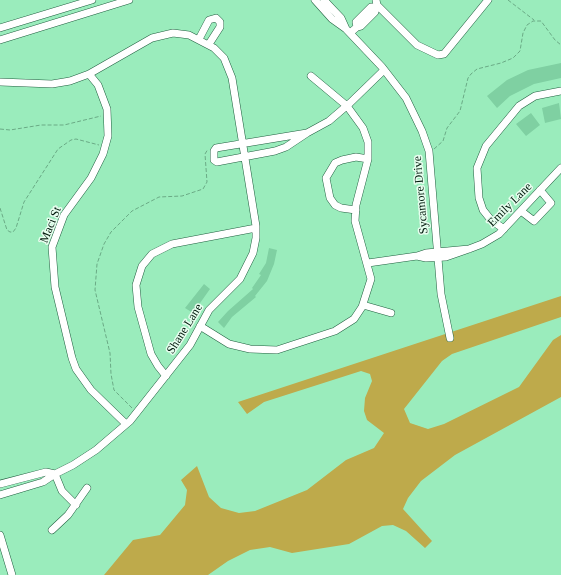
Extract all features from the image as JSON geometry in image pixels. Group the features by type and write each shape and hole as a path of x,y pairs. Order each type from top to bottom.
{"street":[{"path":"0,28 92,0"},
{"path":"0,40 129,0"},
{"name":"Sycamore Drive","path":"315,0 332,19 348,31 384,70 406,98 422,131 428,151 443,309 450,338"},
{"name":"Sycamore Drive","path":"324,0 341,18 348,31"},
{"path":"348,31 356,27 356,22 376,4 418,45 438,55 444,54 488,0"},
{"path":"199,39 209,20 216,18 220,22 220,27 209,44"},
{"path":"17,23 19,34"},
{"name":"Shane Lane","path":"0,82 52,84 89,74 152,38 174,33 189,35 209,44 224,58 231,73 244,143 256,228 253,253 245,272 209,310 190,346 126,424 96,450 73,466 55,474 43,482 0,495"},
{"path":"308,133 216,148 213,155 217,162 246,157 286,146 329,121 348,106 384,70"},
{"name":"Maci St","path":"89,74 98,85 107,109 108,136 103,154 91,178 64,215 52,247 55,287 76,369 91,390 126,424"},
{"path":"200,326 229,344 250,349 277,350 340,329 354,319 364,304 371,279 368,263 356,229 356,210 368,159 368,142 363,128 348,106 311,76"},
{"path":"504,229 491,220 483,210 478,198 477,168 486,146 519,106 536,96 561,91"},
{"path":"356,210 341,208 335,205 330,198 326,178 335,163 356,157 368,159"},
{"name":"Emily Lane","path":"368,263 417,256 454,256 482,244 504,229 561,168"},
{"path":"521,210 534,221 550,201 540,190"},
{"path":"166,376 151,354 138,307 136,285 142,266 152,254 179,241 256,228"},
{"path":"364,304 391,313"},
{"path":"0,484 46,472 55,474 62,491 71,502 76,505"},
{"path":"52,530 65,519 87,488"},
{"path":"0,535 12,575"}],"path":[{"path":"508,0 535,20 541,21 555,40 561,45"},
{"path":"434,149 442,141 447,128 460,111 470,74 477,69 501,63 513,58 520,51 523,33 527,25 535,20"},
{"path":"0,129 10,130 41,125 64,125 107,115"},
{"path":"0,208 7,230 13,232 16,228 24,202 58,149 71,140 76,139 105,147"}],"shaded area":[{"path":"561,296 561,317 452,354 442,361 404,409 410,423 428,429 444,424 519,387 553,340 561,335 561,397 455,455 421,481 408,498 403,509 432,541 425,548 406,531 393,525 382,526 349,544 292,553 270,547 250,550 228,561 208,575 104,575 133,540 160,535 185,505 187,490 181,480 197,466 209,497 221,508 239,513 255,511 307,490 346,460 374,448 384,433 367,420 364,411 365,398 372,381 370,374 361,371 264,402 247,414 238,402"}],"building":[{"path":"561,63 561,78 534,84 510,96 497,108 487,96 507,80 528,70"},
{"path":"559,103 561,119 545,123 542,108"},
{"path":"531,113 540,125 526,136 516,124"},
{"path":"269,248 277,250 274,264 267,281 255,296 256,297 232,317 224,328 218,322 253,289 252,288 261,275 259,274 266,263"},
{"path":"204,284 210,289 193,313 185,308"}]}
